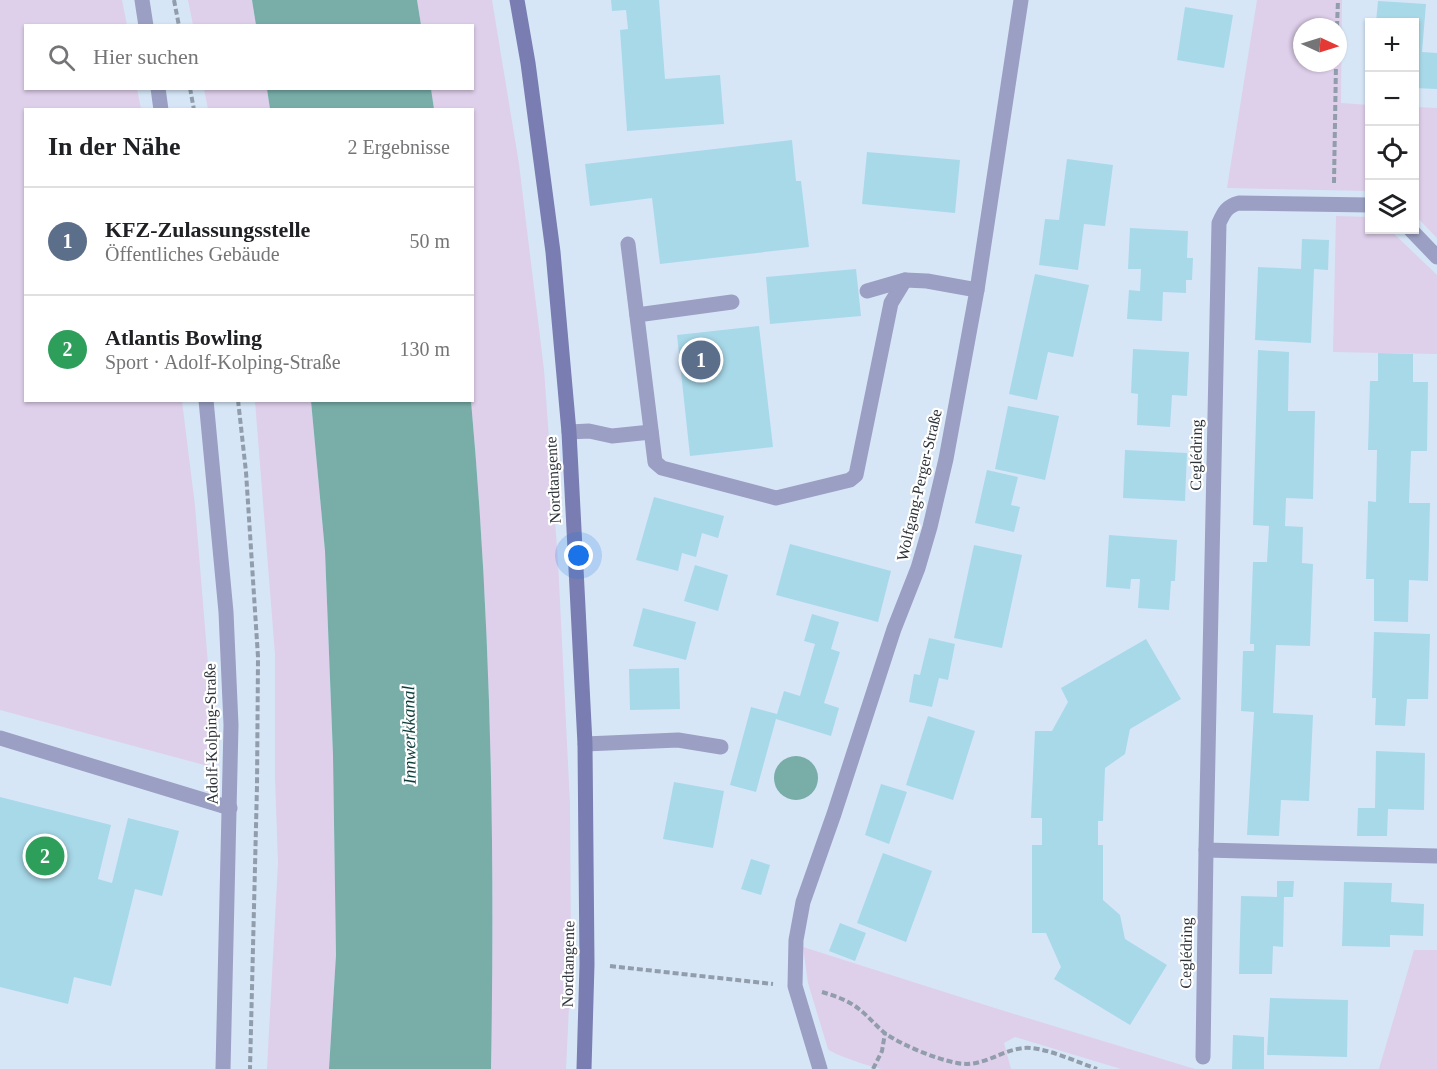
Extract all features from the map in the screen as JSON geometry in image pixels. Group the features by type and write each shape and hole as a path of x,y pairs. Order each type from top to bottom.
{"main road":[{"name":"Nordtangente","path":"517,0 554,252 569,432 585,744 587,964 584,1069"}],"street":[{"path":"142,0 146,24"},
{"name":"Wolfgang-Perger-Straße","path":"820,1069 795,986 796,940 803,902 930,527 946,459 977,290 1022,0"},
{"path":"158,90 161,108"},
{"name":"Ceglédring","path":"1203,1057 1219,223 1224,211 1239,202 1365,205"},
{"path":"1415,234 1437,257"},
{"path":"627,244 656,462 662,468 776,498 850,480 856,475 891,303 905,280"},
{"path":"867,291 905,280 927,281 977,290"},
{"path":"637,315 732,303"},
{"name":"Adolf-Kolping-Straße","path":"206,402 226,612 231,724 222,1069"},
{"path":"569,432 589,431 612,436 651,432"},
{"path":"0,738 230,808"},
{"path":"585,744 678,740 722,747"},
{"path":"1206,850 1437,856"}],"path":[{"path":"174,0 179,24"},
{"path":"1337,18 1338,0"},
{"path":"1334,204 1336,72"},
{"path":"190,90 194,108"},
{"path":"587,964 795,986 847,1000 885,1033 904,1044 956,1063 968,1065 984,1062 1008,1050 1026,1048 1044,1051 1097,1069"},
{"path":"875,1068 885,1033"}],"shaded area":[{"path":"0,0 122,0 127,24 24,24 24,90 137,90 141,108 24,108 24,402 182,402 195,506 209,676 208,766 0,710"},
{"path":"188,0 252,0 256,24 193,24"},
{"path":"417,0 492,0 519,164 544,370 558,562 570,804 571,965 566,1069 491,1069 490,735 483,568 471,402 474,402 474,108 434,108 431,90 474,90 474,24 421,24"},
{"path":"1257,0 1342,0 1342,18 1293,18 1293,72 1341,72 1341,103 1365,105 1365,191 1227,188"},
{"path":"204,90 267,90 270,108 208,108"},
{"path":"1419,107 1437,108 1437,238 1419,219"},
{"path":"1336,216 1365,217 1365,234 1394,234 1437,275 1437,354 1333,352"},
{"path":"255,402 311,402 325,551 333,755 336,955 329,1069 267,1069 278,863 275,654"},
{"path":"803,947 1195,1069 1121,1069 1015,1037 1004,1043 1011,1069 882,1069 862,1063 828,1049 808,983"},
{"path":"1414,950 1437,950 1437,1069 1379,1069"}],"water":[{"path":"252,0 417,0 421,24 256,24"},
{"path":"267,90 431,90 434,108 270,108"},
{"name":"Innwerkkanal","path":"311,402 471,402 483,568 490,735 491,1069 329,1069 336,955 333,755 325,551"},
{"path":"796,756 805,757 812,762 817,769 817,787 812,794 805,799 796,800 787,799 780,794 775,787 774,778 775,769 780,762 787,757"}],"building":[{"path":"611,0 659,0 665,79 720,75 724,124 627,131 620,30 628,29 626,10 612,11"},
{"path":"1378,1 1426,4 1422,52 1437,53 1437,89 1419,88 1419,18 1376,18"},
{"path":"1185,7 1233,15 1224,68 1177,60"},
{"path":"792,140 796,181 801,181 809,247 660,264 652,198 590,206 585,164"},
{"path":"867,152 960,160 955,213 862,204"},
{"path":"1067,159 1113,165 1105,226 1084,224 1078,270 1039,265 1045,219 1059,220"},
{"path":"1130,228 1188,231 1187,258 1193,258 1192,280 1186,280 1186,293 1163,292 1162,321 1127,319 1129,290 1140,291 1141,269 1128,269"},
{"path":"1302,239 1329,240 1328,270 1314,269 1311,343 1255,340 1258,267 1301,269"},
{"path":"856,269 861,316 770,324 766,277"},
{"path":"1035,274 1089,285 1073,357 1048,352 1037,400 1009,394"},
{"path":"759,326 773,447 690,456 677,335"},
{"path":"1133,349 1189,352 1187,396 1172,395 1170,427 1137,425 1138,394 1131,393"},
{"path":"1258,350 1289,352 1288,411 1315,411 1313,499 1286,498 1285,526 1303,527 1302,563 1313,564 1310,646 1276,645 1273,713 1313,715 1309,801 1281,800 1279,836 1247,835 1254,712 1241,711 1243,651 1254,651 1254,644 1250,644 1253,562 1267,562 1269,526 1253,525"},
{"path":"1378,353 1413,354 1413,382 1428,382 1427,451 1411,451 1409,503 1430,503 1428,581 1409,580 1408,622 1374,621 1374,579 1366,579 1368,501 1376,502 1377,450 1368,450 1370,381 1378,381"},
{"path":"1008,406 1059,416 1045,480 995,469"},
{"path":"1125,450 1187,453 1185,501 1123,498"},
{"path":"987,470 1018,477 1011,505 1020,507 1014,532 975,523"},
{"path":"654,497 724,516 718,538 702,533 696,557 682,553 678,571 636,560"},
{"path":"1109,535 1177,540 1175,581 1171,581 1169,610 1138,608 1140,579 1131,579 1130,589 1106,587"},
{"path":"790,544 891,571 878,622 776,595"},
{"path":"974,545 1022,555 1002,648 954,638"},
{"path":"695,565 728,575 718,611 684,601"},
{"path":"643,608 696,622 686,660 633,646"},
{"path":"812,614 839,622 831,649 840,652 824,703 839,708 831,736 776,719 756,792 730,785 751,707 777,714 784,691 800,696 815,644 804,641"},
{"path":"1374,632 1430,634 1428,699 1407,699 1405,726 1375,725 1376,698 1372,698"},
{"path":"929,638 955,644 948,680 939,678 932,707 909,702 914,674 920,675"},
{"path":"1146,639 1181,699 1130,729 1125,754 1105,768 1103,821 1098,821 1098,845 1103,845 1103,900 1120,915 1125,939 1167,965 1130,1025 1054,979 1061,967 1046,933 1032,933 1032,845 1042,845 1042,818 1031,818 1035,731 1052,731 1068,702 1061,688"},
{"path":"679,668 680,709 630,710 629,669"},
{"path":"928,716 975,731 953,800 906,785"},
{"path":"1376,751 1425,753 1424,810 1388,809 1387,836 1357,836 1358,808 1375,808"},
{"path":"674,782 724,791 713,848 663,839"},
{"path":"881,784 907,792 889,844 865,835"},
{"path":"0,797 111,825 98,879 112,883 128,818 179,831 162,896 135,889 111,986 74,977 68,1004 0,987"},
{"path":"883,853 932,871 906,942 857,923"},
{"path":"751,859 770,865 761,895 741,889"},
{"path":"1277,881 1294,881 1293,897 1284,897 1283,947 1273,946 1272,974 1239,974 1241,896 1277,897"},
{"path":"1344,882 1392,883 1391,902 1424,904 1423,936 1390,935 1390,947 1342,946"},
{"path":"840,923 866,933 855,961 829,951"},
{"path":"1270,998 1348,1000 1347,1057 1267,1055"},
{"path":"1233,1035 1264,1037 1264,1069 1232,1069"}],"place":[{"name":"KFZ-Zulassungsstelle","path":"701,360"},
{"name":"Atlantis Bowling","path":"45,856"}]}
